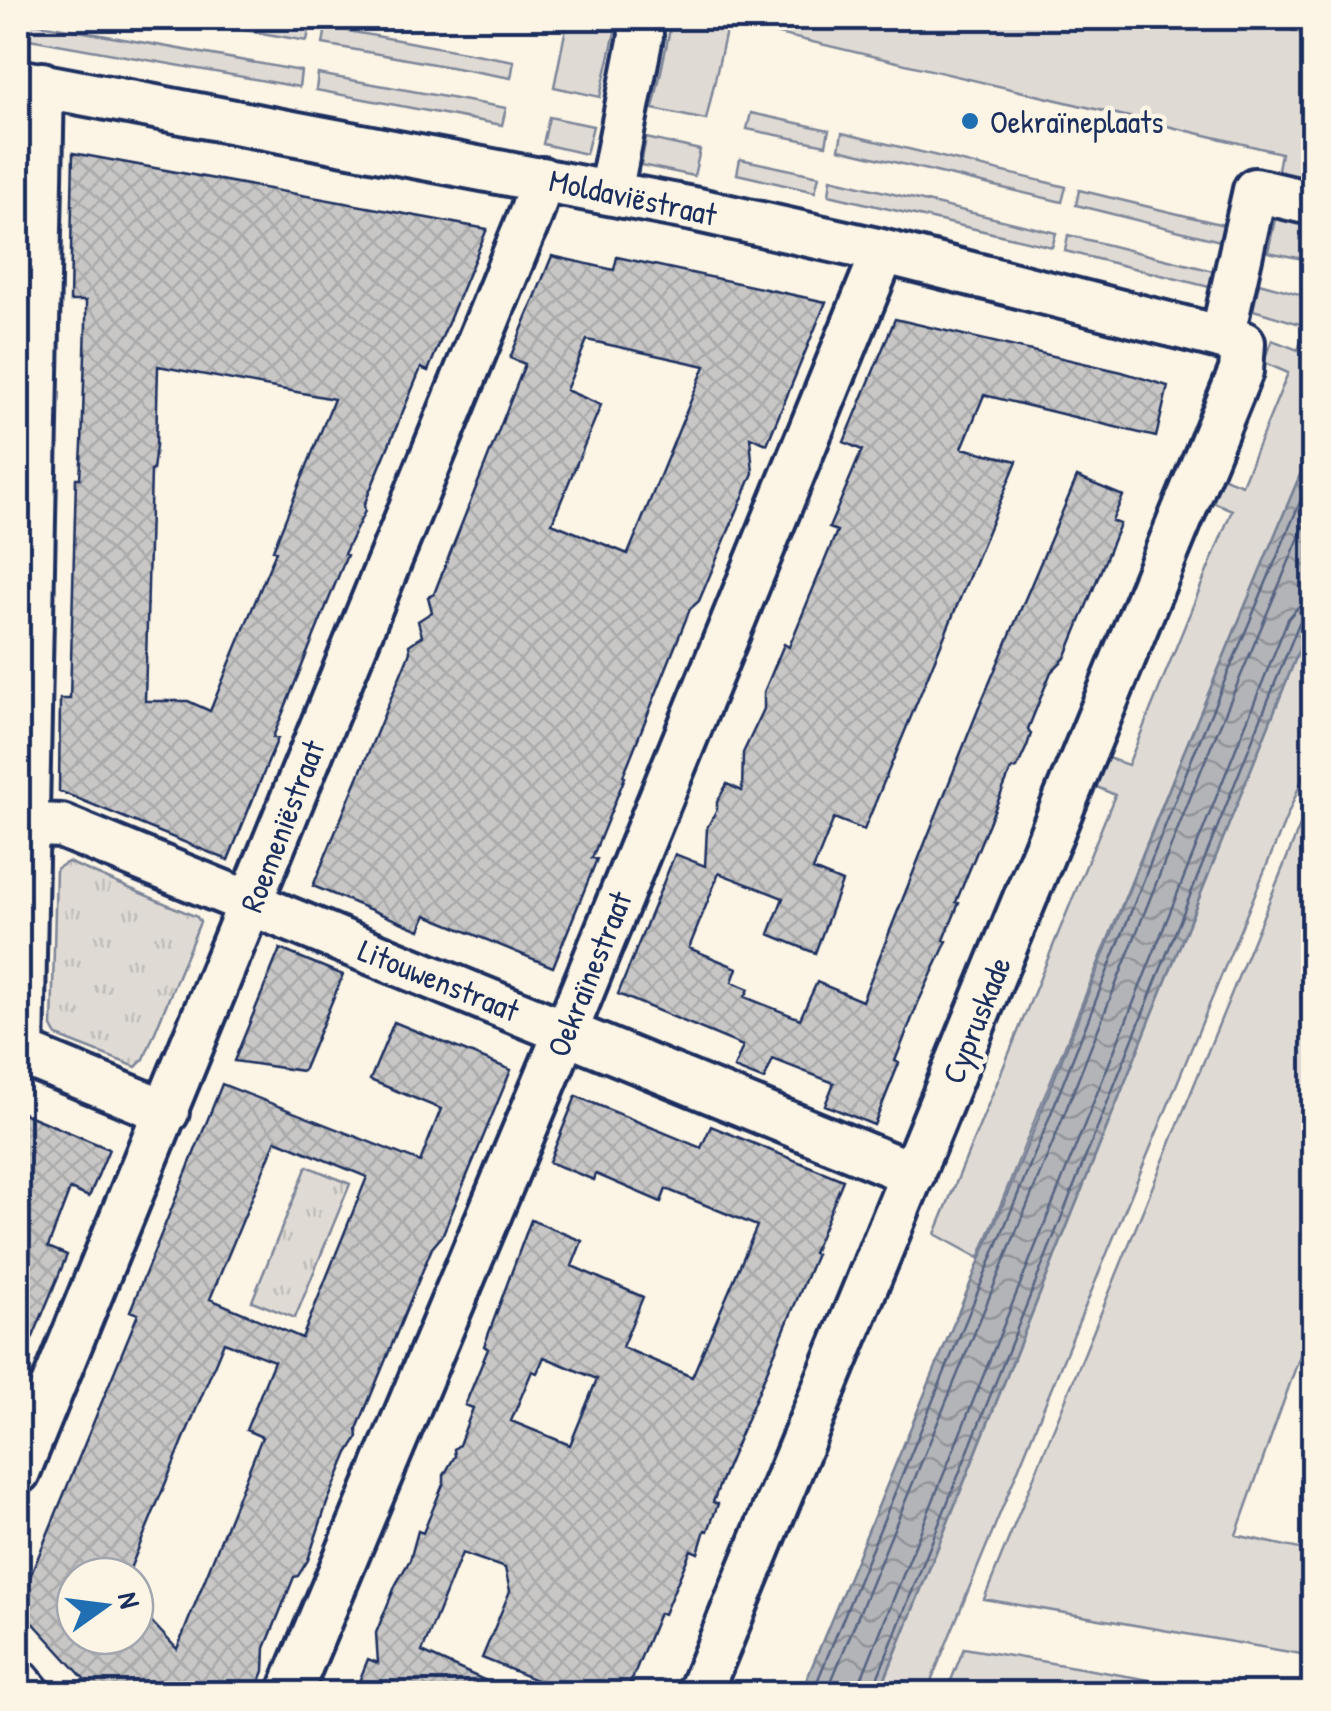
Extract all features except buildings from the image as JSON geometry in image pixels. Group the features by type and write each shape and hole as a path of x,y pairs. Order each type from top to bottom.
{"street":[{"path":"610,192 641,36 640,18"},
{"path":"30,82 22,1052 167,1112"},
{"name":"Moldaviëstraat","path":"30,82 610,192 880,251 1232,340"},
{"name":"Roemeniëstraat","path":"18,1472 252,905 356,635 532,211 542,178"},
{"path":"1232,340 1255,190 1302,201"},
{"name":"Oekraïnestraat","path":"288,1694 566,1031 878,265 880,251"},
{"name":"Cypruskade","path":"699,1694 1241,371 1232,340"},
{"name":"Litouwenstraat","path":"21,824 61,826 913,1174"},
{"path":"18,1682 29,1694"}],"green space":[{"path":"176,18 275,18 310,24 307,41"},
{"path":"568,18 610,18 610,28 616,28 600,97 554,87"},
{"path":"676,18 1246,18 1313,36 1313,117 1297,185 1276,180 1281,153 728,22 706,120 653,109 671,24 676,24"},
{"path":"18,20 301,71 299,87 18,37"},
{"path":"326,27 514,61 511,78 323,44"},
{"path":"318,74 506,108 502,125 316,90"},
{"path":"751,113 829,130 826,145 747,129"},
{"path":"549,117 593,126 586,154 543,144"},
{"path":"842,133 1066,187 1062,202 839,149"},
{"path":"646,138 700,150 694,176 641,165"},
{"path":"740,159 819,176 815,192 737,174"},
{"path":"831,179 1056,233 1052,247 829,195"},
{"path":"1079,190 1224,225 1220,241 1076,205"},
{"path":"1313,193 1313,261 1268,252 1277,210"},
{"path":"1068,235 1213,271 1209,287 1065,251"},
{"path":"1259,283 1313,295 1313,444 979,1258 935,1234 1115,795 1090,784 1102,756 1128,765 1232,510 1206,499 1217,475 1242,485 1288,373 1263,362 1272,340 1298,350 1307,326 1253,310"},
{"path":"1313,615 1313,751 1306,770 926,1693 879,1694"},
{"path":"1313,794 1313,1319 1236,1535 1313,1552 1313,1656 984,1599"},
{"path":"68,862 197,917 200,922 144,1059 136,1067 57,1036 52,1027 56,869"},
{"path":"307,1166 350,1184 295,1318 252,1301"},
{"path":"964,1648 1225,1693 946,1693"}],"water":[{"path":"1313,444 1313,615 879,1693 801,1693 1035,1127 1181,759"}],"place":[{"name":"Oekraïneplaats","path":"970,121"}]}
